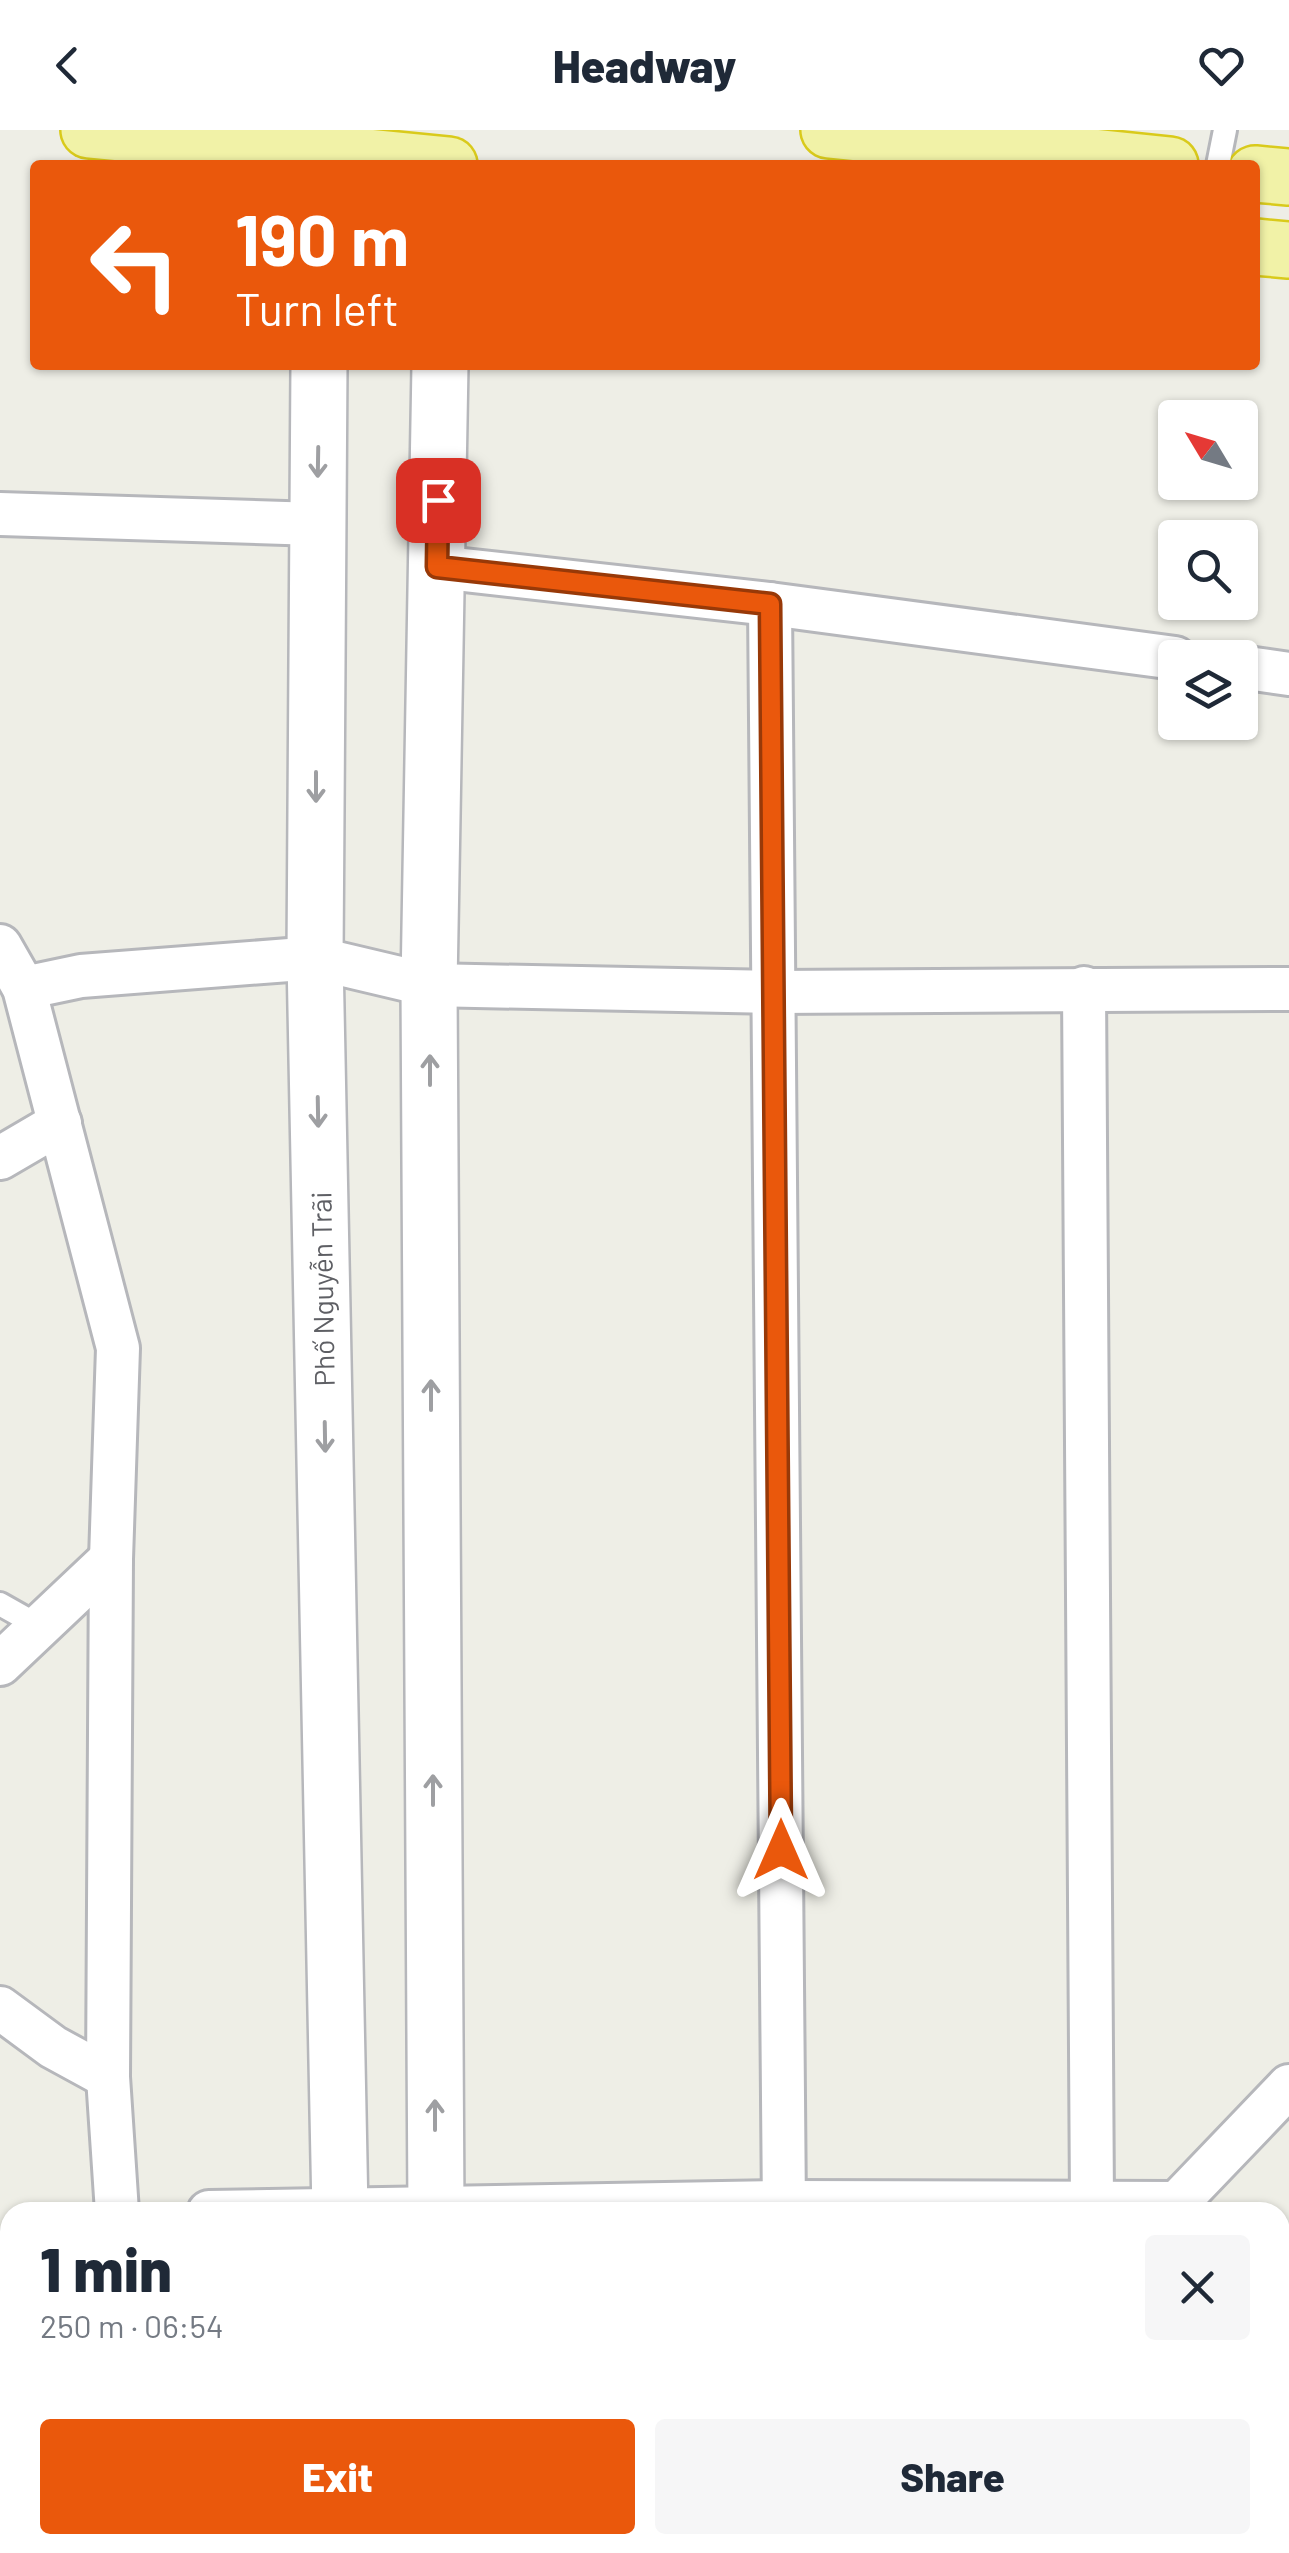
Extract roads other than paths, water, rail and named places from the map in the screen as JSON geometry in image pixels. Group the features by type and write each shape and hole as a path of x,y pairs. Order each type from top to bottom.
{"highway":[{"path":"90,130 322,159"},
{"path":"829,130 1121,160"},
{"path":"1260,175 1289,178"},
{"path":"1260,247 1289,250"}],"street":[{"name":"Phố Nguyễn Trãi","path":"320,370 315,958 340,2202"},
{"path":"436,2202 429,985 440,370"},
{"path":"0,514 317,524"},
{"path":"437,567 770,604 1158,656"},
{"path":"770,604 784,2202"},
{"path":"1258,670 1289,674"},
{"path":"0,946 24,988 118,1348 111,1559 108,2077 117,2202"},
{"path":"24,988 81,976 315,958 429,985 776,992 1289,989"},
{"path":"1084,988 1092,2202"},
{"path":"0,1158 60,1124"},
{"path":"0,1664 111,1559"},
{"path":"0,2008 53,2047 108,2077"},
{"path":"1187,2202 1289,2086"}],"lane":[{"path":"1219,160 1225,130"},
{"path":"0,1604 39,1626"}]}
